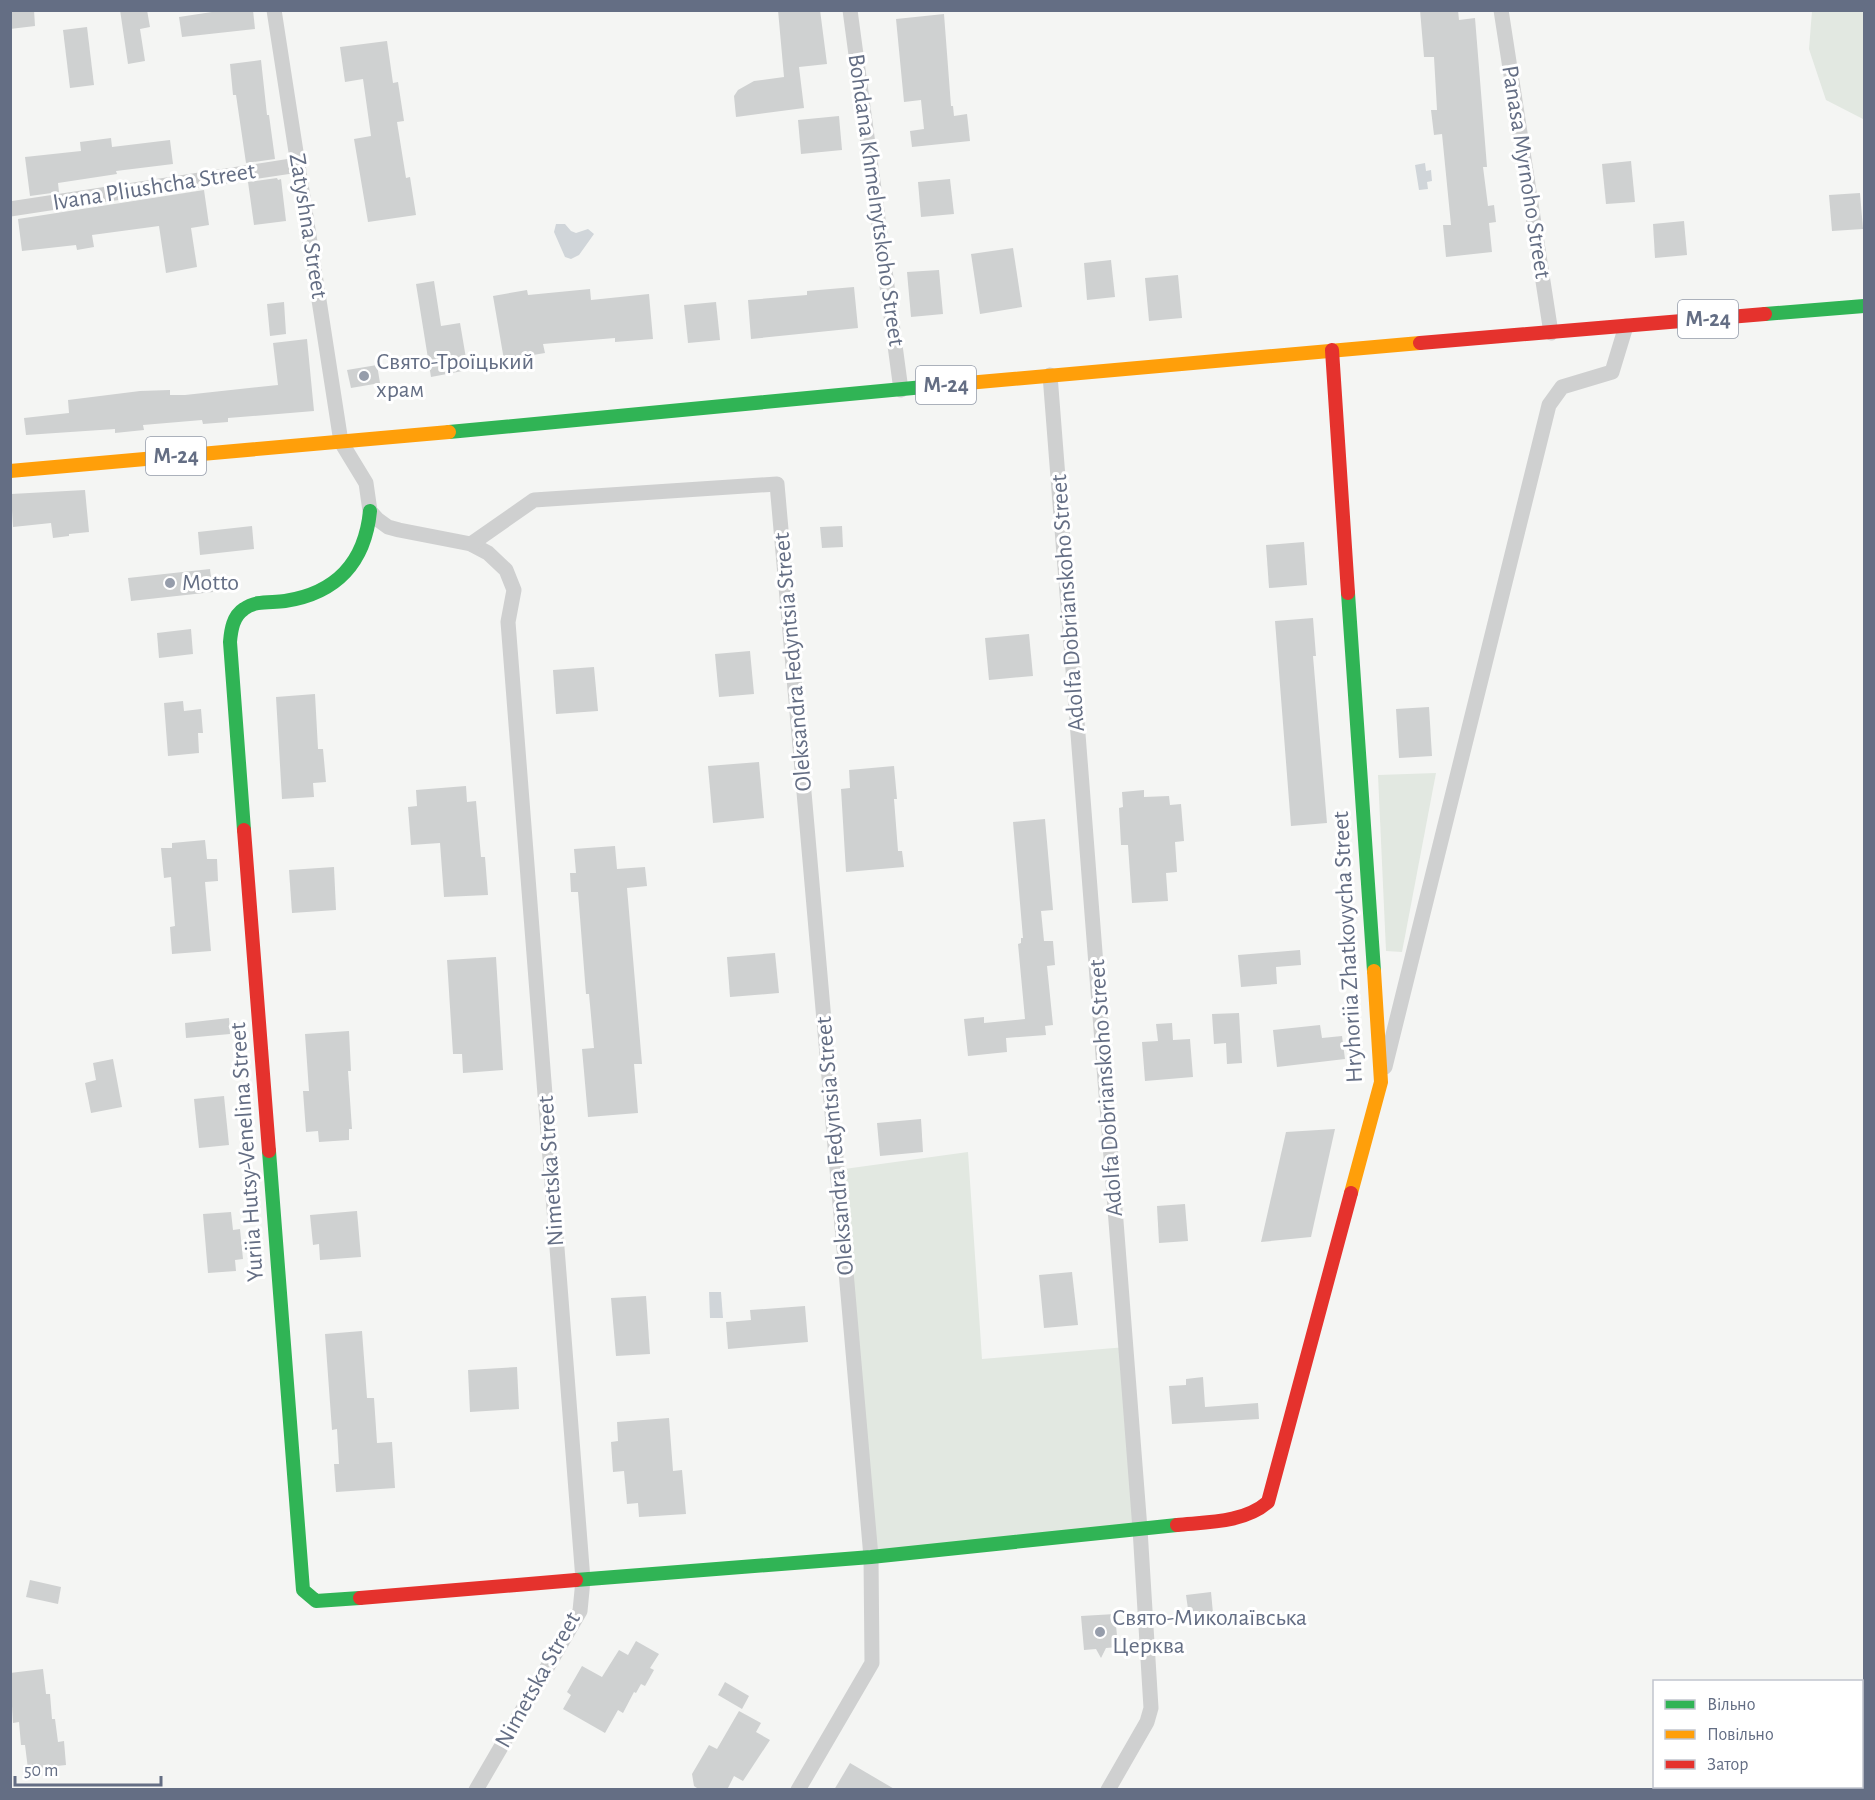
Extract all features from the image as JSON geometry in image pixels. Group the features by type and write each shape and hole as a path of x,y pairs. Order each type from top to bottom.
{"main road":[{"name":"М-24","path":"10,471 1050,375 1864,306"},
{"name":"Hryhoriia Zhatkovycha Street","path":"1140,1529 1228,1520 1258,1511 1268,1502 1381,1082 1332,350"},
{"name":"Yuriia Hutsy-Venelina Street","path":"370,511 367,534 356,560 334,584 303,598 256,603 241,611 232,625 230,642 303,1590 316,1600 870,1557 1140,1529"}],"street":[{"name":"Zatyshna Street","path":"274,10 341,442"},
{"name":"Bohdana Khmelnytskoho Street","path":"850,10 901,390"},
{"name":"Panasa Myrnoho Street","path":"1501,10 1551,333"},
{"name":"Ivana Pliushcha Street","path":"10,209 298,165"},
{"path":"1381,1082 1549,405 1562,387 1612,372 1626,326"},
{"name":"Adolfa Dobrianskoho Street","path":"1050,375 1140,1529 1151,1708 1147,1722 1108,1790"},
{"path":"341,442 366,483 370,511 388,527 471,544"},
{"name":"Oleksandra Fedyntsia Street","path":"471,544 534,500 777,484 870,1557 872,1663 798,1790"},
{"name":"Nimetska Street","path":"471,544 488,553 506,570 514,590 508,622 583,1580 580,1611 476,1790"}],"shaded area":[{"path":"1812,11 1864,11 1864,130 1863,119 1826,100 1809,49"},
{"path":"1425,163 1426,171 1431,170 1432,181 1427,182 1428,189 1419,190 1415,165"},
{"path":"556,224 565,224 576,233 588,229 594,234 579,255 571,259 565,257 554,232"},
{"path":"1436,773 1402,952 1386,951 1378,775"},
{"path":"968,1152 982,1359 1126,1347 1140,1529 871,1557 837,1170"},
{"path":"709,1292 721,1292 723,1318 710,1318"}],"building":[{"path":"10,10 34,10 35,26 10,29"},
{"path":"120,10 147,10 150,27 140,29 145,61 128,64"},
{"path":"225,10 253,10 255,29 182,37 179,17"},
{"path":"778,10 820,10 827,64 799,67 804,108 736,117 734,96 738,90 754,81 784,77"},
{"path":"1420,10 1458,10 1459,20 1475,18 1487,167 1483,167 1488,206 1494,205 1496,222 1489,223 1492,252 1446,257 1443,225 1451,225 1442,134 1434,135 1431,110 1437,110 1434,57 1424,57"},
{"path":"944,14 951,106 953,106 954,116 967,114 970,141 912,147 910,131 924,129 921,100 904,102 896,19"},
{"path":"87,27 94,85 70,88 63,30"},
{"path":"387,41 393,83 398,82 404,121 397,122 406,178 410,177 416,215 368,222 354,139 371,136 363,79 345,82 340,47"},
{"path":"261,60 275,159 246,163 236,95 233,95 230,64"},
{"path":"839,116 842,150 801,154 798,120"},
{"path":"111,138 112,147 170,140 173,164 116,171 117,174 58,183 59,192 30,196 25,157 81,151 80,142"},
{"path":"1631,161 1635,202 1606,204 1602,164"},
{"path":"281,179 286,221 254,225 248,182"},
{"path":"950,179 954,214 921,217 918,182"},
{"path":"204,190 209,225 191,228 197,267 166,273 159,226 92,235 94,247 77,250 76,245 22,251 18,219"},
{"path":"1860,193 1863,229 1832,231 1829,195"},
{"path":"1684,221 1687,255 1655,258 1653,224"},
{"path":"1013,248 1022,307 980,314 971,254"},
{"path":"1111,260 1115,297 1087,300 1084,263"},
{"path":"939,270 943,314 911,317 907,272"},
{"path":"1178,275 1182,318 1149,321 1145,278"},
{"path":"434,281 441,326 460,323 468,370 431,377 416,284"},
{"path":"854,287 858,328 751,339 748,300 807,295 807,291"},
{"path":"590,289 591,300 649,294 653,339 615,342 615,338 543,344 545,353 504,360 493,296 527,290 528,295"},
{"path":"284,302 286,334 270,336 267,304"},
{"path":"716,302 720,340 688,343 684,305"},
{"path":"307,339 314,411 228,418 228,422 203,424 202,420 143,425 144,430 115,433 115,429 26,435 24,418 69,413 68,400 140,391 170,390 170,395 185,395 278,385 273,343"},
{"name":"Свято-Троїцький храм","path":"377,365 380,383 351,388 347,370"},
{"path":"85,490 89,532 53,538 51,523 13,527 11,494"},
{"path":"252,526 254,549 200,555 198,532"},
{"path":"842,526 843,547 822,548 820,527"},
{"path":"1304,542 1307,585 1269,588 1266,545"},
{"name":"Motto","path":"210,569 213,592 131,601 128,578"},
{"path":"1313,618 1316,656 1313,656 1327,823 1291,826 1275,621"},
{"path":"191,629 193,654 159,658 157,633"},
{"path":"1029,634 1033,676 989,680 985,638"},
{"path":"750,651 754,694 719,697 715,654"},
{"path":"594,667 598,711 556,714 553,670"},
{"path":"315,694 318,749 323,749 326,782 313,783 314,797 282,799 276,697"},
{"path":"183,701 184,711 201,709 203,733 198,733 199,753 168,756 164,703"},
{"path":"1429,707 1432,756 1399,758 1396,709"},
{"path":"759,762 764,818 713,823 708,766"},
{"path":"894,766 898,851 902,851 904,867 846,872 841,789 850,788 849,770"},
{"path":"466,786 467,802 476,801 481,857 485,857 488,895 444,897 440,843 411,845 408,807 417,806 416,790"},
{"path":"1144,790 1144,797 1169,796 1170,805 1181,804 1184,841 1175,842 1177,872 1166,873 1168,901 1132,903 1128,845 1121,845 1119,808 1123,807 1122,792"},
{"path":"1045,819 1053,910 1041,911 1044,941 1053,941 1055,965 1047,966 1053,1025 1045,1026 1046,1035 1006,1038 1007,1052 968,1056 964,1019 984,1017 984,1023 1025,1019 1018,944 1023,938 1013,822"},
{"path":"205,840 207,859 217,859 218,881 205,882 211,951 172,954 170,927 175,926 171,877 164,878 161,848 172,848 172,843"},
{"path":"615,846 617,869 645,867 647,886 627,888 642,1064 634,1064 638,1113 588,1117 582,1049 594,1048 589,994 586,994 578,892 571,892 570,873 576,873 574,849"},
{"path":"334,867 336,910 292,913 289,870"},
{"path":"1300,950 1301,965 1276,967 1277,984 1241,987 1238,955"},
{"path":"775,953 779,993 730,997 727,957"},
{"path":"496,957 503,1070 463,1073 462,1054 453,1054 447,960"},
{"path":"1239,1013 1242,1063 1227,1064 1226,1043 1214,1044 1212,1014"},
{"path":"229,1018 230,1034 186,1038 185,1023"},
{"path":"1172,1023 1173,1040 1190,1039 1193,1077 1145,1081 1142,1042 1158,1041 1156,1024"},
{"path":"1320,1025 1322,1038 1342,1036 1345,1059 1277,1067 1273,1030"},
{"path":"349,1031 351,1071 348,1071 352,1129 349,1129 349,1140 319,1142 318,1131 306,1132 303,1091 309,1091 305,1034"},
{"path":"113,1059 122,1107 91,1113 85,1083 96,1080 93,1063"},
{"path":"224,1096 229,1145 199,1148 194,1099"},
{"path":"921,1119 923,1152 880,1156 877,1123"},
{"path":"1335,1129 1311,1237 1261,1242 1286,1132"},
{"path":"1185,1204 1188,1241 1159,1243 1157,1206"},
{"path":"357,1211 361,1257 320,1260 319,1244 313,1245 310,1215"},
{"path":"231,1212 233,1230 240,1229 243,1259 235,1260 236,1271 208,1273 203,1214"},
{"path":"1072,1272 1078,1325 1044,1328 1039,1275"},
{"path":"646,1296 650,1354 616,1356 611,1298"},
{"path":"805,1306 808,1342 728,1349 726,1322 751,1320 750,1310"},
{"path":"362,1331 367,1398 374,1398 377,1443 392,1442 395,1488 336,1492 334,1464 339,1464 337,1429 332,1430 325,1334"},
{"path":"517,1367 519,1409 470,1412 468,1370"},
{"path":"1203,1377 1205,1407 1258,1403 1259,1419 1172,1424 1169,1386 1186,1385 1186,1379"},
{"path":"669,1418 673,1471 682,1470 686,1514 639,1517 638,1503 627,1504 624,1471 613,1472 611,1442 618,1441 617,1422"},
{"path":"30,1580 61,1587 58,1604 26,1597"},
{"path":"1211,1592 1213,1613 1189,1616 1186,1595"},
{"name":"Свято-Миколаївська Церква","path":"1115,1614 1118,1647 1106,1648 1101,1658 1096,1649 1084,1650 1081,1616"},
{"path":"636,1641 659,1654 650,1668 654,1670 645,1686 641,1684 636,1693 634,1692 623,1713 618,1710 605,1733 563,1709 571,1695 567,1692 582,1666 602,1677 619,1650 628,1655"},
{"path":"43,1669 46,1694 50,1694 52,1719 55,1719 58,1742 64,1741 66,1765 28,1769 25,1745 21,1745 19,1722 13,1723 10,1673"},
{"path":"725,1682 749,1696 742,1709 718,1695"},
{"path":"739,1711 761,1723 756,1732 770,1740 743,1781 734,1776 727,1790 700,1790 694,1786 692,1774 709,1745 717,1749"},
{"path":"850,1763 896,1790 834,1790"}],"traffic: fast":[{"path":"1765,314 1864,306"},
{"path":"449,432 945,385"},
{"path":"244,830 230,642 233,624 237,615 249,606 303,597 320,591 333,582 355,560 367,529 370,511"},
{"path":"1348,593 1374,971"},
{"path":"269,1151 303,1590 316,1601 360,1598"},
{"path":"576,1580 871,1557 1177,1525"}],"traffic: slow":[{"path":"945,385 1420,343"},
{"path":"10,471 449,432"},
{"path":"1351,1193 1381,1082 1374,971"}],"traffic: jam":[{"path":"1420,343 1765,314"},
{"path":"1332,350 1348,593"},
{"path":"244,830 269,1151"},
{"path":"1177,1525 1237,1518 1268,1502 1351,1193"},
{"path":"360,1598 576,1580"}],"place":[{"name":"Свято-Троїцький храм","path":"364,376"},
{"name":"Motto","path":"170,583"},
{"name":"Свято-Миколаївська Церква","path":"1100,1632"}]}
